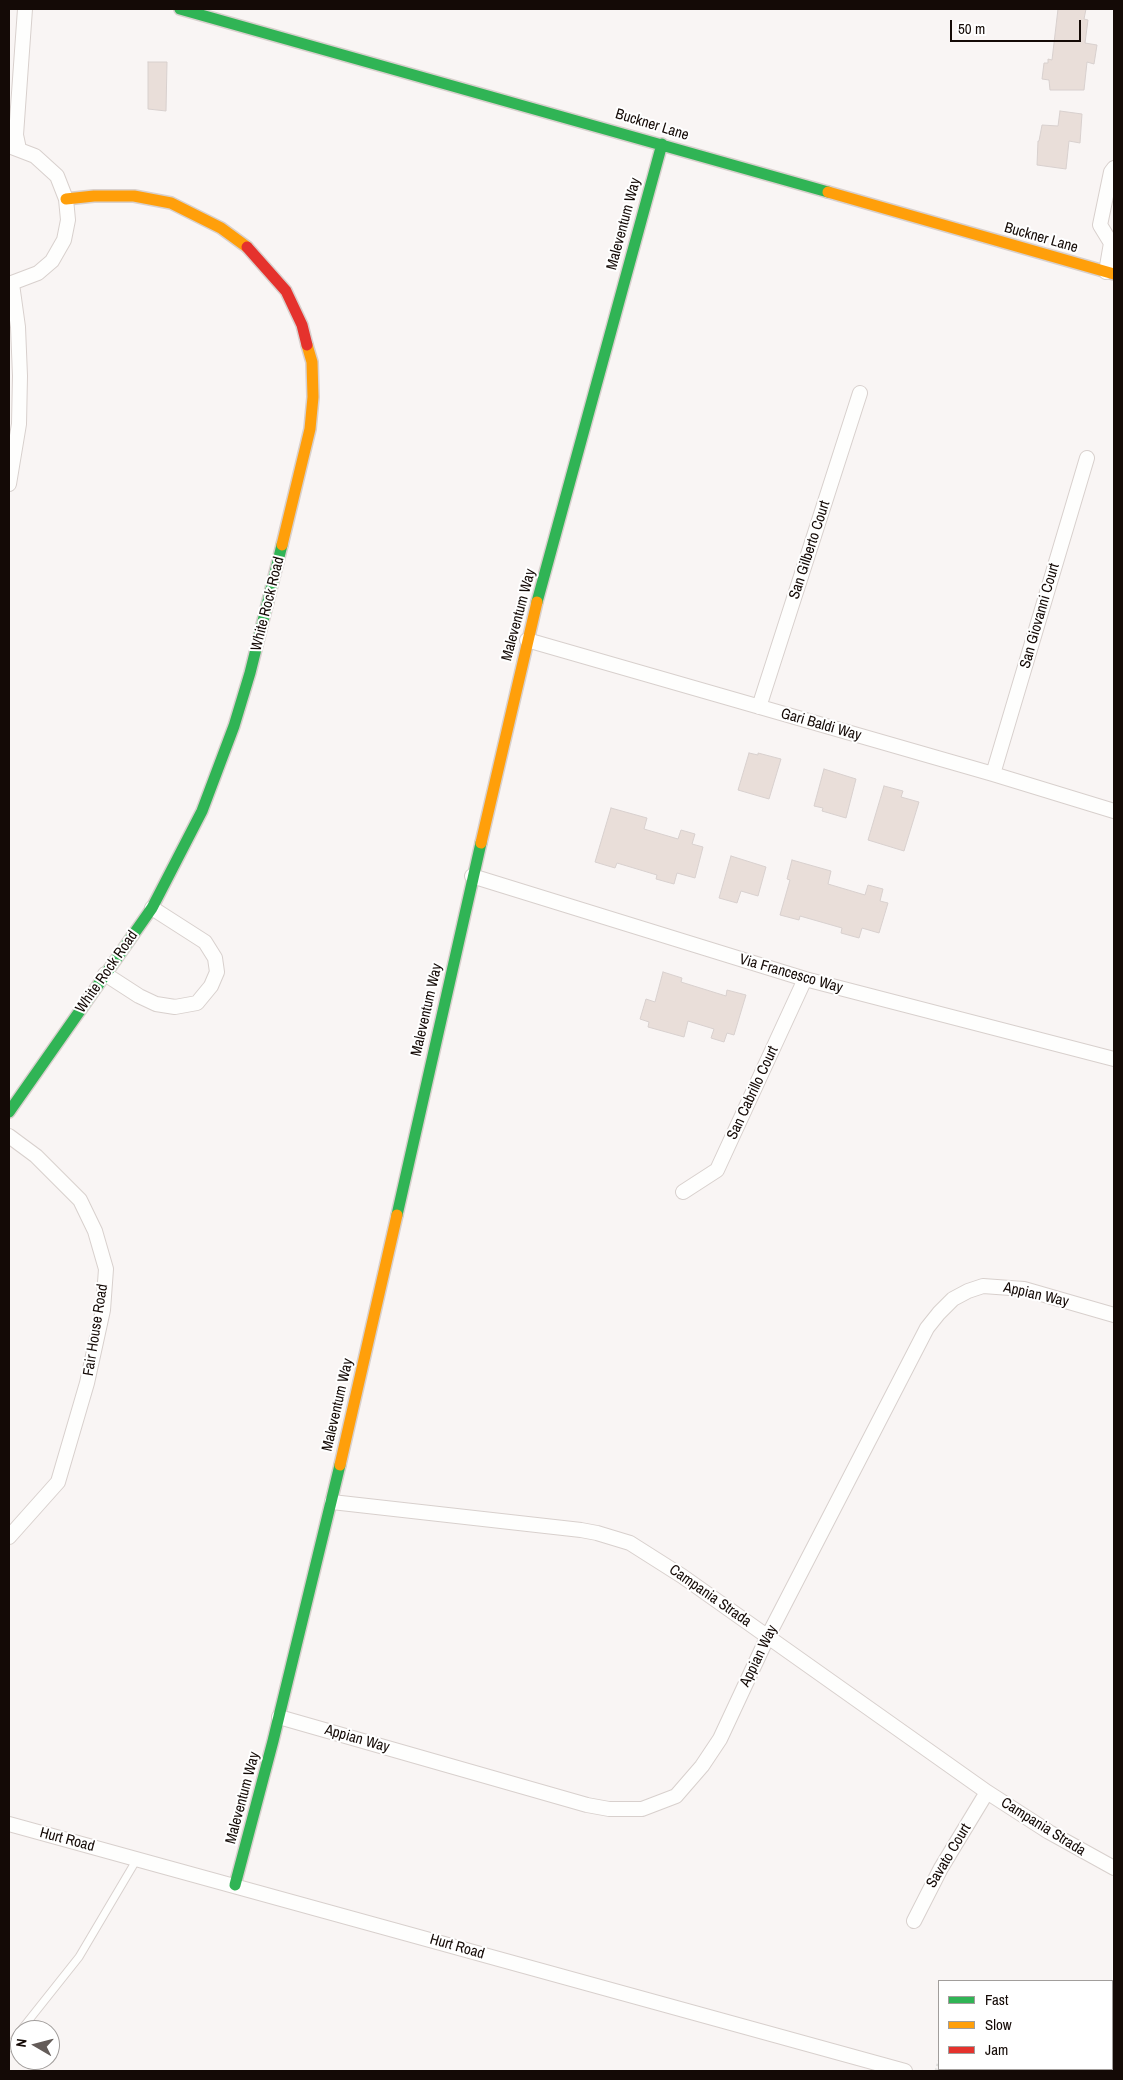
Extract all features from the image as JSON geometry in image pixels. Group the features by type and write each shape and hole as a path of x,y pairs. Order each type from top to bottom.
{"street":[{"path":"9,484 19,424 20,376 18,327 11,284 38,273 52,261 64,240 68,220 66,199 57,176 36,156 14,148 26,9"},
{"name":"Buckner Lane","path":"180,9 662,144 1110,273"},
{"name":"Maleventum Way","path":"235,1885 332,1502 472,876 527,640 662,144"},
{"path":"1110,273 1113,242 1100,225 1111,172 1114,168"},
{"name":"White Rock Road","path":"9,1112 152,908 202,811 245,691 310,429 313,397 312,362 302,325 286,291 246,246 220,228 171,203 134,196 94,196 66,199"},
{"name":"San Gilberto Court","path":"759,707 860,393"},
{"name":"San Giovanni Court","path":"993,774 1087,458"},
{"name":"Gari Baldi Way","path":"527,640 993,774 1114,811"},
{"name":"Via Francesco Way","path":"472,876 805,979 1114,1060"},
{"path":"105,974 139,996 156,1004 175,1007 197,1003 211,986 216,972 215,958 205,942 183,926 152,908"},
{"name":"San Cabrillo Court","path":"683,1192 717,1170 805,979"},
{"name":"Fair House Road","path":"9,1136 36,1156 80,1200 94,1231 106,1270 103,1310 87,1383 58,1482 9,1537"},
{"name":"Appian Way","path":"279,1717 587,1806 609,1810 642,1809 676,1796 702,1766 720,1739 768,1636 927,1328 953,1299 983,1286 1001,1287 1024,1290 1114,1316"},
{"name":"Campania Strada","path":"332,1502 581,1530 614,1537 643,1550 768,1636 987,1792 1049,1832 1114,1868"},
{"name":"Savato Court","path":"914,1920 941,1868 987,1792"},
{"name":"Hurt Road","path":"9,1824 905,2071"}],"lane":[{"path":"28,2020 79,1957 137,1858"}],"building":[{"path":"1058,9 1086,9 1084,19 1088,20 1085,43 1097,45 1094,64 1087,62 1084,90 1050,90 1049,80 1042,79 1044,63 1048,63 1048,59 1052,60"},
{"path":"148,62 167,62 166,111 148,109"},
{"path":"1060,111 1082,114 1080,143 1069,141 1066,169 1037,165 1038,141 1042,125 1058,126"},
{"path":"749,753 758,755 758,753 781,759 769,799 738,790"},
{"path":"824,769 856,779 846,818 822,811 823,808 814,806"},
{"path":"884,786 903,791 901,797 919,802 904,851 868,840"},
{"path":"611,808 647,818 644,829 678,839 681,830 695,834 692,844 703,847 695,878 677,873 674,884 656,879 657,875 617,863 615,868 595,862"},
{"path":"731,856 766,867 758,896 741,891 737,903 719,898"},
{"path":"792,860 831,871 828,884 865,895 868,885 883,889 880,901 888,903 879,933 862,928 859,938 841,933 842,928 800,916 799,920 780,915 790,880 787,879"},
{"path":"663,972 682,978 681,982 726,996 727,990 746,995 734,1035 727,1033 724,1042 711,1038 714,1029 688,1021 684,1037 648,1027 649,1022 640,1019 646,999 655,1002"}],"traffic: fast":[{"path":"180,9 828,192"},
{"path":"537,602 662,144"},
{"path":"9,1112 152,908 202,811 234,726 250,673 282,545"},
{"path":"397,1215 481,843"},
{"path":"235,1885 273,1741 340,1465"}],"traffic: slow":[{"path":"828,192 1114,274"},
{"path":"66,199 94,196 134,196 171,203 221,228 247,247"},
{"path":"282,545 310,429 313,397 312,362 307,345"},
{"path":"481,843 537,602"},
{"path":"340,1465 397,1215"}],"traffic: jam":[{"path":"247,247 286,291 302,325 307,345"}]}
